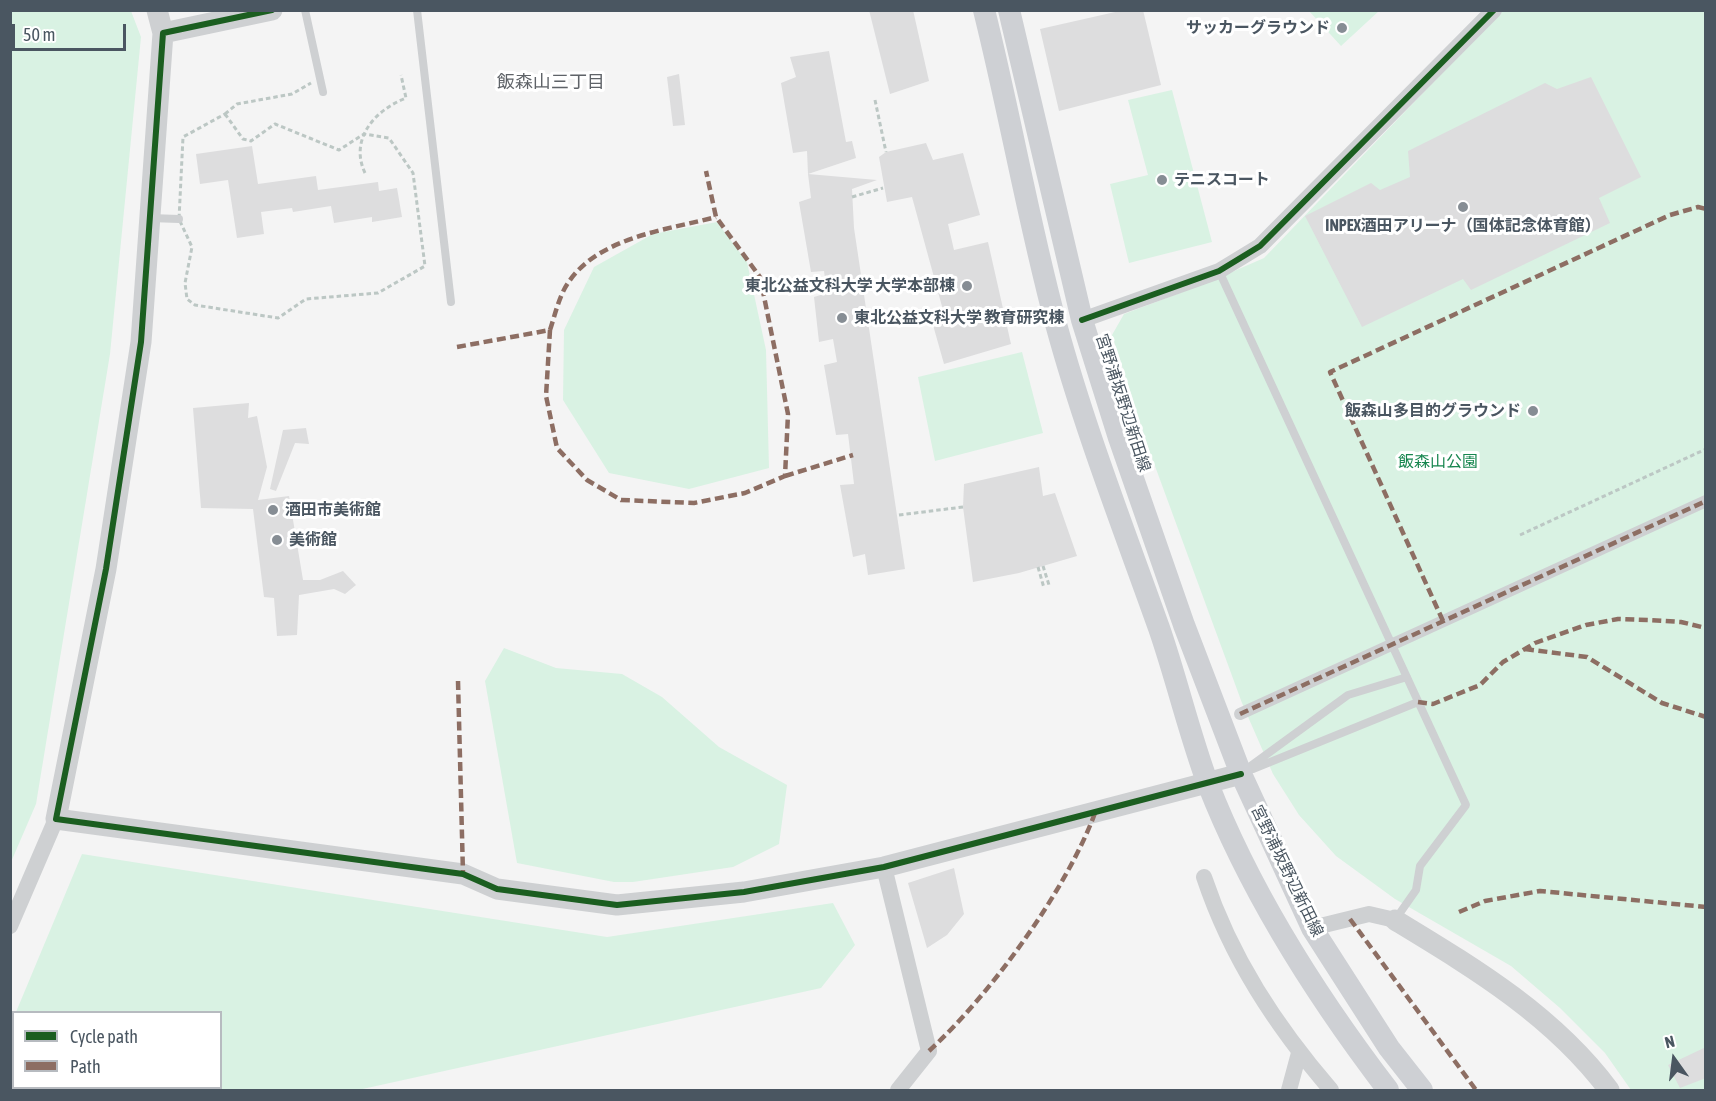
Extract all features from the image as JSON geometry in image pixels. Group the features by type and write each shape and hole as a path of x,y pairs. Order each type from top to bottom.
{"main road":[{"name":"宮野浦坂野辺新田線","path":"984,10 1056,324 1094,445 1160,632 1208,783 1241,859 1275,921 1323,999 1388,1090"},
{"name":"宮野浦坂野辺新田線","path":"1009,10 1082,320 1126,460 1184,625 1241,774 1312,928 1382,1038 1422,1090"}],"street":[{"path":"10,926 56,819 106,569 141,342 163,33 157,10"},
{"path":"163,33 272,10"},
{"path":"1082,320 1219,271 1260,246 1494,10"},
{"path":"1240,714 1706,501"},
{"path":"56,819 463,874 497,889 617,905 744,892 884,867 1241,774"},
{"path":"884,867 929,1051 898,1090"},
{"path":"1204,877 1237,955 1270,1013 1299,1053 1331,1090"},
{"path":"1312,928 1369,914 1395,920 1494,981 1544,1021 1609,1090"},
{"path":"1289,1090 1299,1053"}],"lane":[{"path":"305,10 323,92"},
{"path":"417,10 451,302"},
{"path":"150,218 179,219"},
{"path":"1219,271 1466,805 1420,866 1416,890 1395,920"},
{"path":"1241,774 1348,695 1407,677"},
{"path":"1241,774 1418,702"}],"path":[{"path":"365,173 360,163 360,146 368,123 386,105 406,98 401,75"},
{"path":"225,114 243,139 251,141 275,124 339,150 364,134 389,138 413,173 425,266 378,293 306,299 278,318 195,305 188,299 185,283 192,247 179,219 183,137 225,114 237,104 252,99 292,94 320,78"},
{"path":"875,100 886,152"},
{"path":"852,197 884,188"},
{"path":"1520,535 1706,449"},
{"path":"899,515 963,507"},
{"path":"1043,566 1049,585"},
{"path":"1038,567 1044,588"}],"green space":[{"path":"11,10 131,11 141,37 110,354 36,804 11,862"},
{"name":"サッカーグラウンド","path":"1309,11 1379,11 1341,46"},
{"name":"飯森山公園","path":"1502,11 1705,11 1705,1090 1631,1090 1605,1053 1560,1008 1511,966 1395,899 1336,856 1299,815 1273,774 1242,703 1148,447 1112,335 1124,314 1209,282 1264,258"},
{"name":"テニスコート","path":"1172,90 1212,242 1129,263 1110,184 1148,175 1128,100"},
{"path":"717,222 747,262 766,350 769,468 689,489 609,473 563,400 564,330 594,267 653,234"},
{"path":"1022,352 1043,433 935,461 918,377"},
{"path":"504,648 556,668 622,674 662,697 719,747 787,785 779,844 733,867 633,882 614,882 517,863 485,681"},
{"path":"82,854 607,937 833,903 855,945 821,988 358,1090 11,1090 10,1030 12,1024 12,1089 222,1089 222,1011 16,1011"}],"building":[{"path":"869,10 913,10 929,81 890,94"},
{"path":"1124,10 1143,10 1161,85 1059,111 1040,29"},
{"path":"829,51 846,142 852,141 856,158 808,174 807,151 793,153 781,83 796,77 790,57"},
{"path":"679,74 685,125 673,126 667,77"},
{"name":"INPEX酒田アリーナ（国体記念体育館）","path":"1591,77 1641,177 1599,198 1610,223 1471,290 1463,279 1362,327 1305,216 1371,183 1380,190 1410,177 1408,151 1545,83 1557,89"},
{"name":"東北公益文科大学 大学本部棟","path":"926,143 933,160 963,153 980,215 948,224 954,250 988,242 1011,344 944,364 933,325 946,321 912,197 887,202 879,157 886,152"},
{"path":"252,146 258,184 316,176 318,190 378,182 379,191 397,188 402,217 372,222 372,217 334,223 331,206 293,212 292,208 261,212 264,234 237,238 228,180 200,184 196,154"},
{"name":"東北公益文科大学 教育研究棟","path":"808,174 877,180 852,189 854,228 905,569 868,575 865,554 853,557 840,485 854,484 848,434 836,435 824,365 837,362 833,339 819,342 814,297 827,293 824,271 811,272 799,202 811,198"},
{"name":"美術館","path":"249,403 248,418 257,416 267,467 258,500 289,496 303,580 320,580 343,571 356,585 345,594 334,589 299,595 297,635 277,636 274,598 264,597 253,509 201,508 193,408"},
{"path":"306,428 309,444 295,443 276,491 270,489 283,430"},
{"path":"1039,467 1043,496 1055,493 1077,556 1019,573 973,582 963,507 964,484"},
{"path":"954,868 964,914 947,935 927,948 908,883"},
{"path":"1706,1047 1706,1078 1680,1088 1668,1065"}],"marked path":[{"path":"457,347 550,330 546,396 557,448 587,480 621,500 694,503 745,493 785,476 788,414 760,277 716,217 706,171"},
{"path":"1443,621 1330,372 1670,215 1698,207 1706,209"},
{"path":"550,330 568,283 581,267 597,255 615,245 656,231 716,217"},
{"path":"785,476 853,455"},
{"path":"1240,714 1706,501"},
{"path":"1418,702 1433,704 1480,685 1503,662 1535,643 1586,625 1618,619 1681,622 1706,628"},
{"path":"1525,649 1587,657 1662,703 1706,717"},
{"path":"458,681 463,874"},
{"path":"929,1051 977,1001 1024,940 1065,875 1095,813"},
{"path":"1459,912 1485,901 1540,891 1706,907"},
{"path":"1350,919 1476,1090"}],"cycle path":[{"path":"272,10 163,33 141,342 106,569 56,819 463,874 497,889 617,905 744,892 884,867 1241,774"},
{"path":"1082,320 1219,271 1260,246 1494,10"}],"place":[{"name":"サッカーグラウンド","path":"1342,28"},
{"name":"テニスコート","path":"1162,180"},
{"name":"INPEX酒田アリーナ（国体記念体育館）","path":"1463,207"},
{"name":"東北公益文科大学 大学本部棟","path":"967,286"},
{"name":"東北公益文科大学 教育研究棟","path":"842,318"},
{"name":"飯森山多目的グラウンド","path":"1533,411"},
{"name":"酒田市美術館","path":"273,510"},
{"name":"美術館","path":"277,540"}],"district":[{"name":"飯森山三丁目","path":"551,82"}]}
